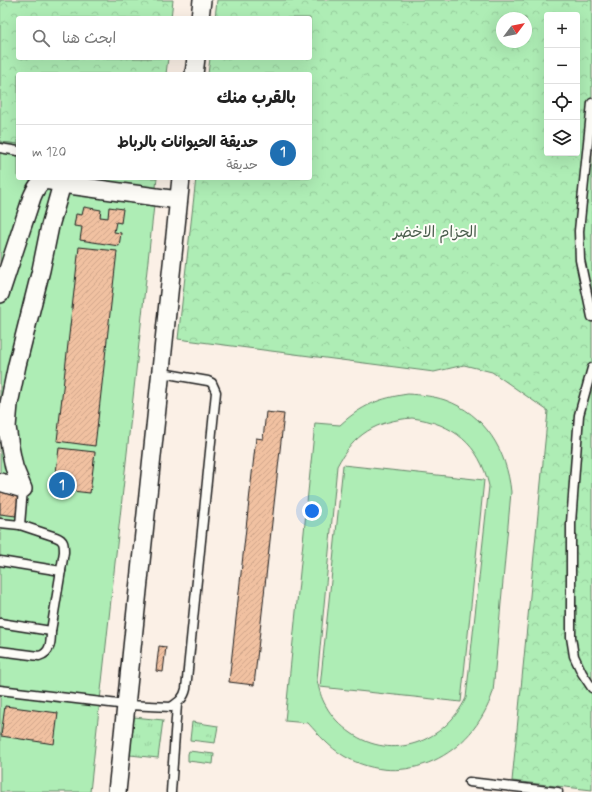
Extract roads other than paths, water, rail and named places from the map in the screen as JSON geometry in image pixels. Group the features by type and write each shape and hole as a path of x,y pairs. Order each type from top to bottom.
{"street":[{"path":"200,16 202,0"},
{"path":"194,72 196,60"},
{"path":"0,294 32,196 37,186 45,180 178,200"},
{"path":"23,489 14,467 10,447 8,428 9,404 50,226 53,180"},
{"path":"118,792 181,180"},
{"path":"0,482 23,489"}],"lane":[{"path":"592,103 579,231 580,260 592,317"},
{"path":"0,148 16,151"},
{"path":"592,368 580,415 571,523 571,637 574,656 582,673 592,688"},
{"path":"0,690 127,705 171,707 182,699 186,688 216,392 212,383 208,381 162,373"},
{"path":"20,525 23,489"},
{"path":"0,523 20,525 61,539 64,544 64,552 47,652 44,655 39,656 0,651"},
{"path":"0,561 61,571"},
{"path":"0,623 51,631"},
{"path":"171,792 177,704"},
{"path":"469,782 558,792"}],"place":[{"name":"حديقة الحيوانات بالرباط","path":"62,485"}],"park label":[{"name":"الحزام الاخضر","path":"435,232"}]}
